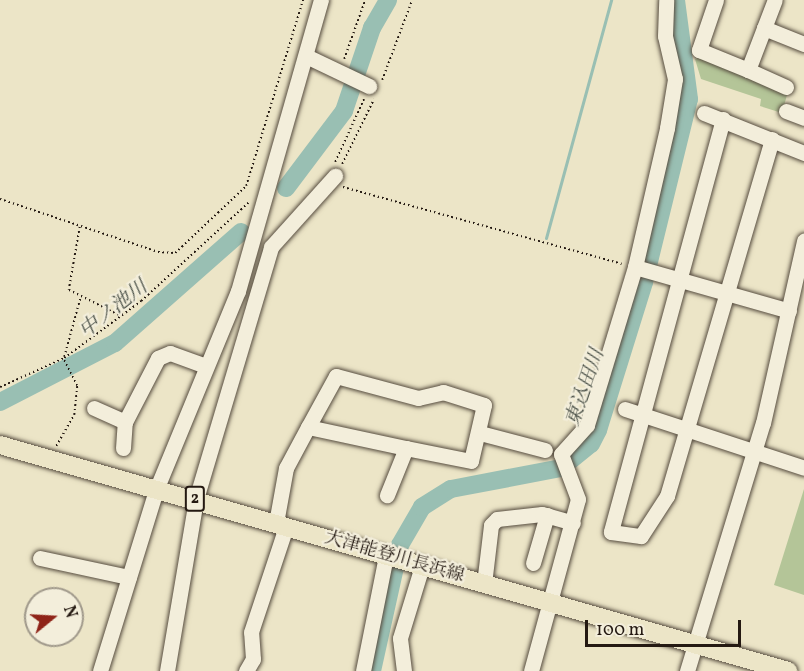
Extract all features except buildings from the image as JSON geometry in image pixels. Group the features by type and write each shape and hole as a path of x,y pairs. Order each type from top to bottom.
{"main road":[{"name":"大津能登川長浜線","path":"0,446 196,499 387,557 788,671"}],"street":[{"path":"100,671 156,490 205,366 238,291 321,0"},
{"path":"531,671 578,499 573,475 562,457 587,425 636,268 675,79 664,36 666,0"},
{"path":"716,0 699,50 786,87"},
{"path":"748,70 776,0"},
{"path":"764,28 804,44"},
{"path":"306,56 369,86"},
{"path":"786,111 804,117"},
{"path":"704,112 804,153"},
{"path":"723,119 682,281 611,532 625,536 640,536 667,496 691,427 772,139"},
{"path":"167,671 196,499 271,247 334,176"},
{"path":"687,671 754,451 789,311 798,299 804,241"},
{"path":"636,268 789,311"},
{"path":"123,448 124,422 158,358 170,353 205,366"},
{"path":"246,671 253,659 251,632 281,525 286,468 308,427 336,376 418,398 443,392 484,405 480,433 471,461 308,427"},
{"path":"94,408 124,422"},
{"path":"625,409 691,427 804,468"},
{"path":"480,433 545,450"},
{"path":"387,495 406,448"},
{"path":"484,584 490,525 497,519 547,515 573,523"},
{"path":"533,563 547,515"},
{"path":"363,671 387,557"},
{"path":"40,558 129,578"},
{"path":"404,671 400,638 416,565"}],"path":[{"path":"0,199 81,226 175,253 246,186 303,0"},
{"path":"336,70 365,0"},
{"path":"369,86 340,147 334,176 340,186 636,268"},
{"path":"0,387 64,359 121,316 252,200"},
{"path":"81,226 69,291 80,298 102,303 121,316"},
{"path":"51,451 74,415 77,386 64,359 80,298"}],"green space":[{"path":"700,57 778,88 787,95 782,113 760,106 761,99 701,79 695,59"},
{"path":"804,489 804,595 774,585"}],"waterway":[{"name":"中ノ池川","path":"286,188 344,111 372,28 388,0"},
{"path":"546,238 611,0"},
{"name":"東込田川","path":"372,671 400,545 422,507 451,489 561,468 591,444 598,430 644,282 689,99 676,0"},
{"name":"中ノ池川","path":"0,402 115,343 241,232"}]}
